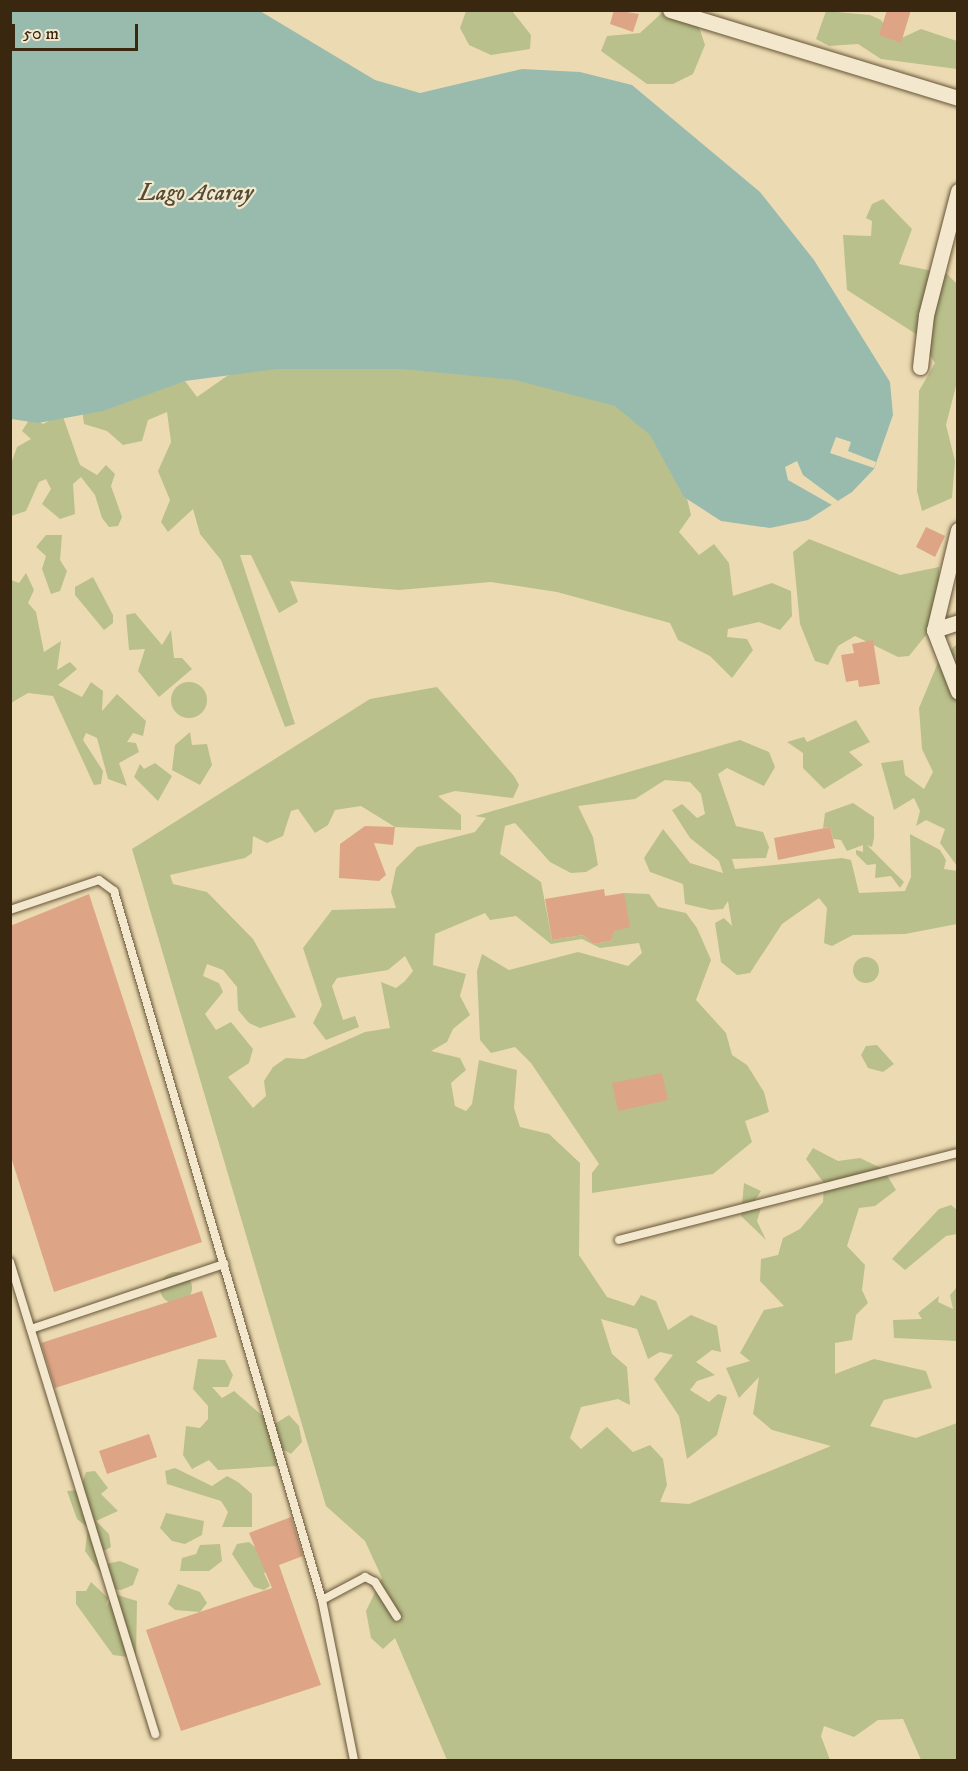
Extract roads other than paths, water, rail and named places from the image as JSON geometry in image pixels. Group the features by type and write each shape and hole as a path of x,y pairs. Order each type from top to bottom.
{"street":[{"path":"670,10 704,15 957,98"},
{"path":"920,367 926,315 957,191"},
{"path":"957,530 934,630 957,692"},
{"path":"934,630 957,622"}],"lane":[{"path":"10,910 99,880 114,891 322,1600 354,1761"},
{"path":"619,1240 957,1153"},
{"path":"10,1262 155,1734"},
{"path":"31,1329 224,1264"},
{"path":"322,1600 365,1577 375,1582 397,1617"}],"water":[{"name":"Lago Acaray","path":"11,10 260,11 375,80 420,93 522,69 580,72 632,85 760,192 814,260 890,382 893,415 874,469 852,492 808,520 770,528 721,521 684,497 650,435 615,406 515,380 402,369 277,369 185,381 103,411 38,423 11,419"}]}
